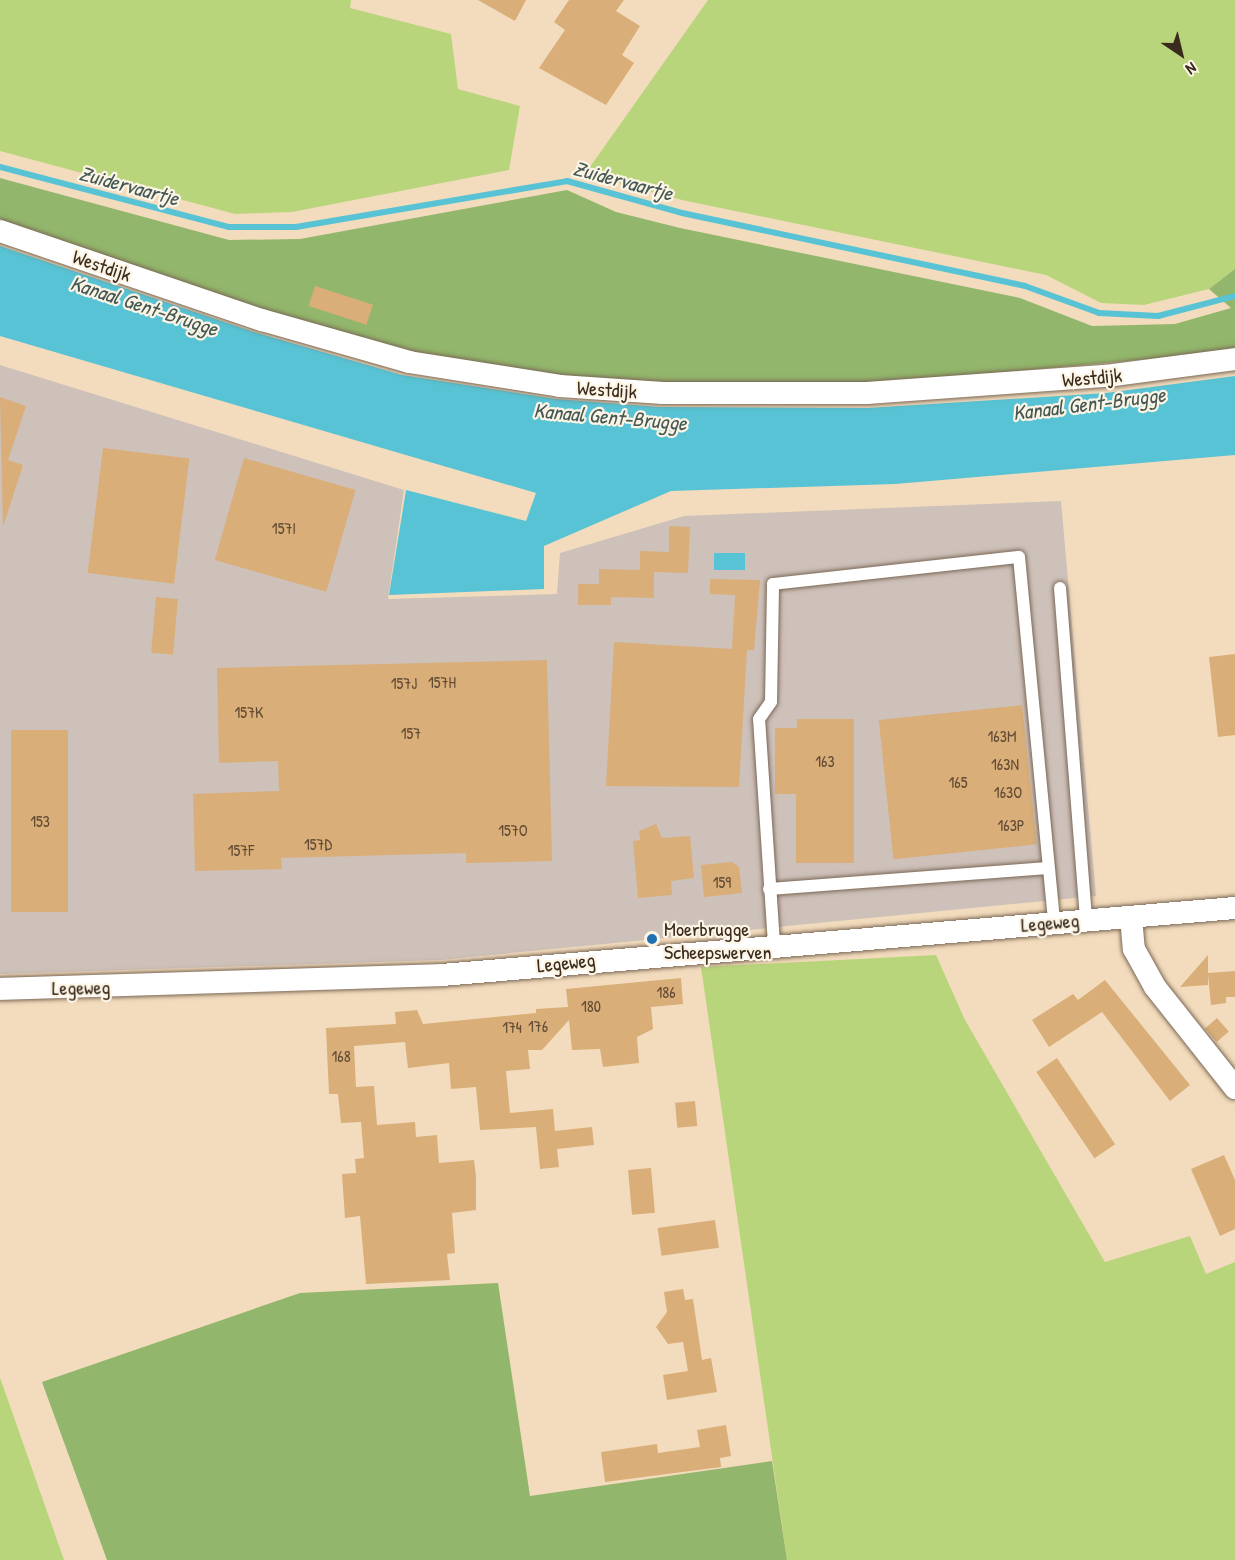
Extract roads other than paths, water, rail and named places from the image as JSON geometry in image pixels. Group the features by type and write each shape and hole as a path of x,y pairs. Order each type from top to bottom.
{"street":[{"name":"Westdijk","path":"0,231 262,320 410,362 560,386 663,393 867,393 1106,376 1235,359"},
{"name":"Legeweg","path":"0,989 442,975 774,944 1235,908"},
{"path":"1131,916 1134,949 1155,987 1235,1088"}],"lane":[{"path":"774,944 759,719 771,702 773,584 1019,557 1054,922"},
{"path":"1060,588 1086,920"},
{"path":"769,889 1048,867"}],"water":[{"name":"Kanaal Gent-Brugge","path":"0,246 254,332 402,375 556,399 660,407 867,408 1106,393 1235,376 1235,455 895,484 671,491 544,546 544,589 389,595 406,490 526,521 536,493 0,336"},
{"path":"714,553 745,553 745,570 714,570"}],"waterway":[{"name":"Zuidervaartje","path":"0,167 229,227 296,227 567,181 682,213 1025,286 1099,313 1158,316 1235,296"}],"place":[{"name":"Moerbrugge Scheepswerven","path":"652,939"}]}
